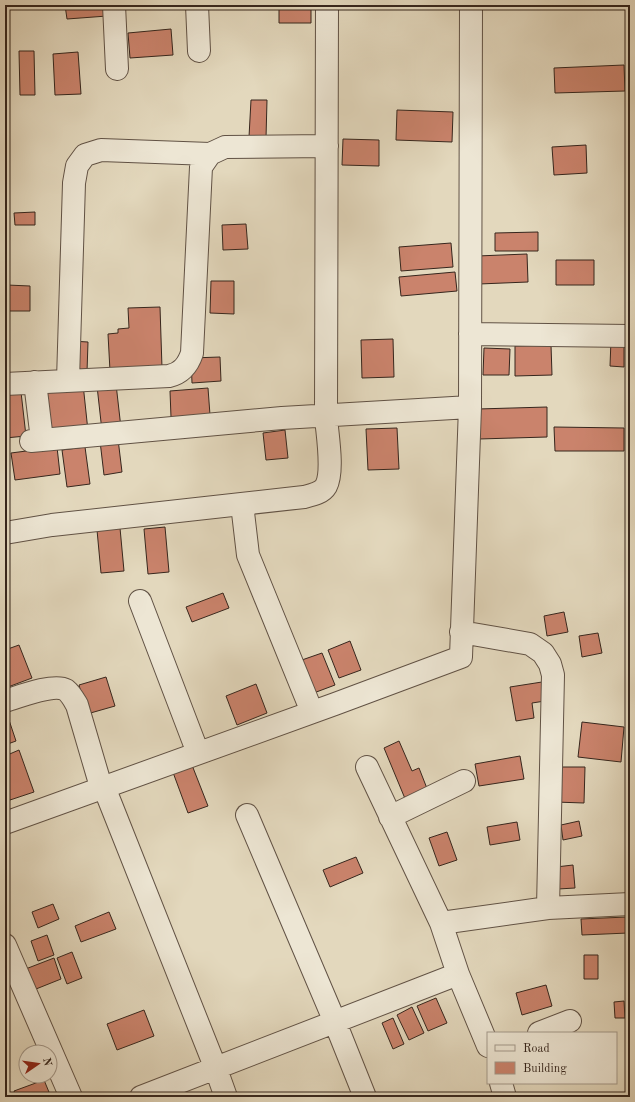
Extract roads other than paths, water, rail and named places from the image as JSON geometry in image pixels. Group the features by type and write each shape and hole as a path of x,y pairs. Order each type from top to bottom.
{"street":[{"path":"114,5 117,68"},
{"path":"197,5 199,51"},
{"path":"5,533 52,525 304,496 317,494 326,487 330,473 326,416 326,5"},
{"path":"5,823 461,657 470,407 471,5"},
{"path":"68,380 74,183 77,166 85,155 101,150 210,154 225,147 327,146"},
{"path":"5,384 169,376 177,374 184,369 189,362 192,353 200,167 210,154"},
{"path":"470,334 630,336"},
{"path":"34,382 36,440 282,418 470,407"},
{"path":"242,504 248,555 312,712"},
{"path":"140,601 198,753"},
{"path":"462,632 530,644 543,653 550,664 552,675 548,908"},
{"path":"5,701 51,688 65,689 77,705 99,780 104,787 226,1097"},
{"path":"367,767 441,923 458,974 487,1044"},
{"path":"390,817 464,781"},
{"path":"247,815 335,1022 365,1097"},
{"path":"441,923 548,908 630,904"},
{"path":"5,945 71,1097"},
{"path":"141,1097 458,974"},
{"path":"542,1032 570,1021"},
{"path":"501,1084 505,1097"}]}
